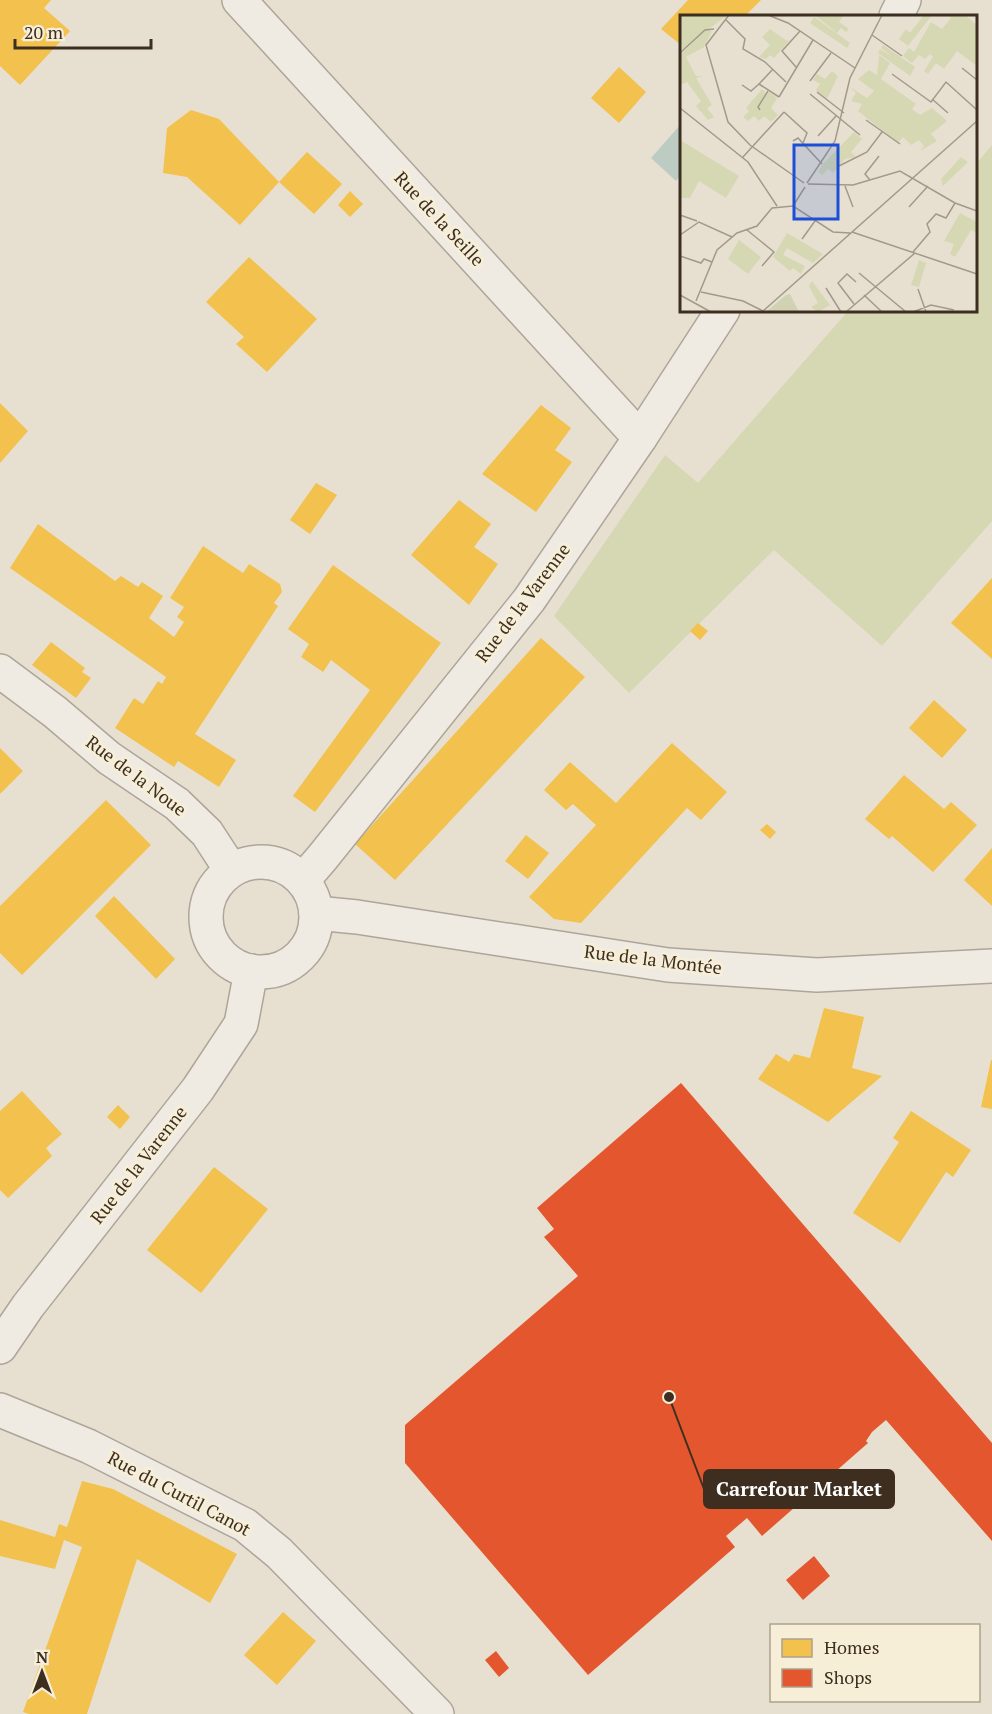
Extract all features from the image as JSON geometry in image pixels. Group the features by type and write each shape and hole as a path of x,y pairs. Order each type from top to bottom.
{"street":[{"name":"Rue de la Seille","path":"239,0 640,438"},
{"path":"896,15 904,0"},
{"name":"Rue de la Varenne","path":"303,880 529,600 640,438 722,312"},
{"name":"Rue de la Noue","path":"0,671 55,712 109,759 177,804 207,833 231,870"},
{"path":"261,861 277,864 303,880 309,890 316,913 315,930 308,945 298,958 284,967 268,971 251,971 236,966 222,956 212,943 206,927 206,911 210,895 219,881 231,870 261,861"},
{"name":"Rue de la Montée","path":"316,913 357,917 668,965 818,975 992,966"},
{"name":"Rue de la Varenne","path":"0,1347 27,1306 198,1089 241,1024 251,971"},
{"name":"Rue du Curtil Canot","path":"0,1410 88,1446 245,1525 279,1553 437,1714"}],"green space":[{"path":"992,145 992,521 882,646 774,550 629,693 554,616 665,455 698,483 847,312 977,312 977,163"}],"shaded area":[{"path":"680,125 680,176 676,181 651,158"}],"building: Homes":[{"path":"0,0 51,0 44,8 70,31 20,85 0,66"},
{"path":"688,0 761,0 746,15 680,15 680,44 661,29"},
{"path":"619,67 646,92 619,123 591,98"},
{"path":"191,110 219,119 279,182 240,225 187,177 163,173 167,128"},
{"path":"307,152 342,184 314,214 279,182"},
{"path":"350,191 363,204 350,217 338,205"},
{"path":"249,257 317,319 267,372 236,344 244,337 206,302"},
{"path":"0,403 28,431 0,463"},
{"path":"541,405 571,428 555,450 572,462 536,512 482,474"},
{"path":"316,483 337,495 310,534 290,520"},
{"path":"459,500 491,524 474,547 498,564 469,605 411,555"},
{"path":"38,524 115,581 121,576 138,587 142,582 163,596 149,618 174,637 184,622 177,617 184,607 170,598 203,546 243,573 249,564 280,584 282,592 274,603 278,606 195,734 236,760 219,787 178,761 174,767 115,728 134,698 143,704 158,681 162,684 166,677 10,568"},
{"path":"333,565 441,643 315,812 293,796 370,690 331,660 323,672 301,657 309,644 288,629"},
{"path":"992,578 992,659 951,623"},
{"path":"698,623 708,631 700,640 690,631"},
{"path":"541,638 585,677 395,880 355,844"},
{"path":"51,642 85,668 82,672 91,678 76,698 32,665"},
{"path":"934,700 967,730 942,758 909,728"},
{"path":"672,743 727,792 701,820 687,808 581,923 554,919 529,897 596,825 573,804 566,810 544,790 570,762 616,803"},
{"path":"0,748 23,771 0,794"},
{"path":"904,775 944,809 951,802 977,825 933,872 892,836 889,839 865,819"},
{"path":"106,800 151,845 22,975 0,953 0,906"},
{"path":"767,824 776,832 770,839 760,830"},
{"path":"526,835 549,853 528,879 505,861"},
{"path":"992,848 992,906 964,880"},
{"path":"114,896 175,959 156,979 95,916"},
{"path":"824,1008 864,1017 852,1068 882,1076 828,1122 758,1079 776,1054 789,1062 794,1054 810,1058"},
{"path":"992,1060 992,1109 981,1107"},
{"path":"22,1091 62,1134 46,1148 52,1156 8,1198 0,1190 0,1111"},
{"path":"118,1105 130,1117 120,1129 107,1117"},
{"path":"911,1111 971,1150 953,1177 946,1172 900,1243 853,1213 899,1142 893,1138"},
{"path":"214,1167 268,1209 201,1293 147,1250"},
{"path":"82,1481 113,1489 237,1554 210,1603 137,1559 87,1714 29,1714 23,1712 82,1547 64,1540 55,1569 0,1556 0,1520 55,1537 59,1524 67,1527"},
{"path":"283,1612 316,1641 277,1685 244,1655"}],"building: Shops":[{"path":"681,1083 992,1443 992,1541 886,1420 872,1432 866,1441 868,1443 762,1536 747,1518 726,1536 735,1547 588,1675 405,1463 405,1425 578,1276 544,1237 554,1229 537,1208"},
{"path":"814,1556 830,1576 803,1600 786,1580"},
{"path":"496,1651 509,1668 499,1677 485,1660"}],"place":[{"name":"Carrefour Market","path":"669,1397"}]}
